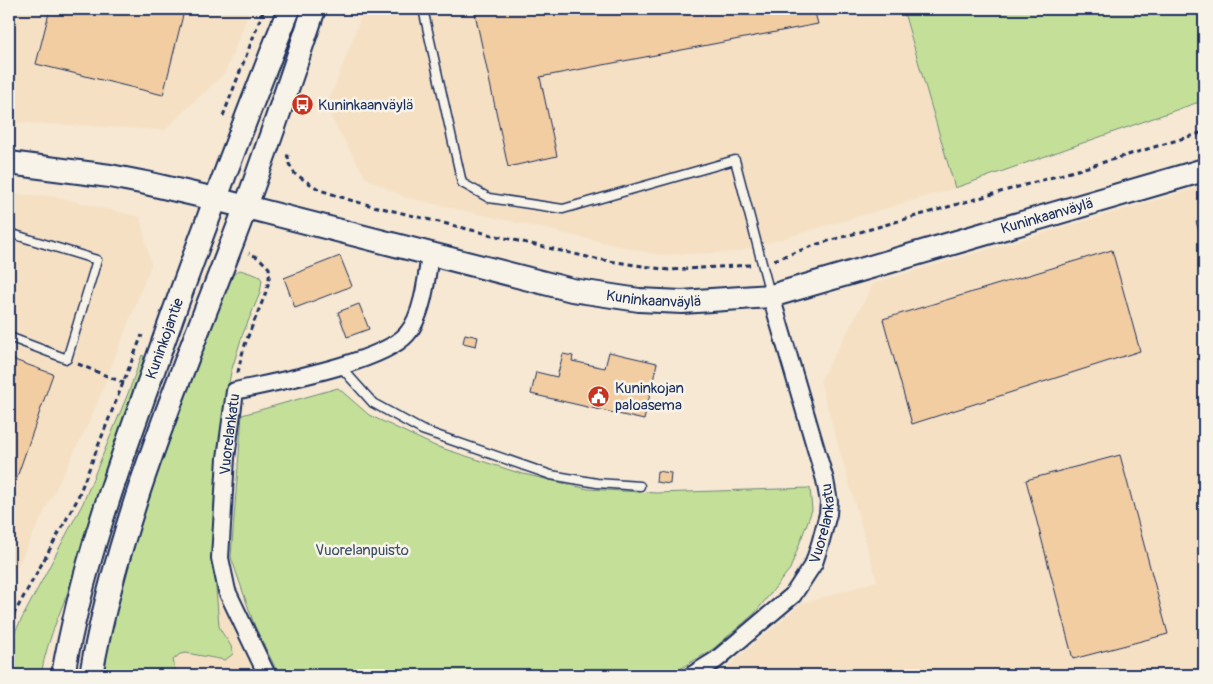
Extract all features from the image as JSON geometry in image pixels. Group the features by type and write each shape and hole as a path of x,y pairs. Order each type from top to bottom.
{"main road":[{"name":"Kuninkojantie","path":"63,675 74,618 115,476 215,199 289,9"},
{"name":"Kuninkojantie","path":"91,675 108,594 141,484 184,364 246,207 314,9"},
{"name":"Kuninkaanväylä","path":"9,164 110,176 146,183 572,290 639,300 682,302 771,296 1204,170"}],"street":[{"name":"Vuorelankatu","path":"267,675 226,591 220,558 226,458 234,391 340,366 382,352 397,343 408,333 418,314 430,254"},
{"name":"Vuorelankatu","path":"692,675 716,660 793,595 814,563 828,514 829,502 825,480 771,296"}],"lane":[{"path":"423,9 462,183 488,198 563,209 735,160 771,296"},
{"path":"9,232 97,260 67,359 9,337"},
{"path":"340,366 373,403 422,430 551,475 597,483 640,486"}],"path":[{"path":"220,123 264,9"},
{"path":"234,391 238,367 247,338 269,285 269,268 259,258 250,253"},
{"path":"9,623 76,502 142,334"},
{"path":"67,359 124,383"}],"shaded area":[{"path":"9,9 250,9 225,73 164,130 9,122"},
{"path":"364,9 903,9 955,188 736,252 659,255 404,197 366,178 326,109"},
{"path":"1204,186 1204,675 718,675 801,604 877,581 820,381 874,283"},
{"path":"9,194 52,196 140,217 151,265 92,416 9,583"},
{"path":"208,568 255,675 144,675"}],"green space":[{"path":"903,9 1204,9 1204,103 1196,103 955,188"},
{"path":"240,270 259,276 262,280 260,293 242,336 231,372 225,405 213,551 219,626 233,650 233,654 225,660 186,653 180,654 173,660 176,673 179,675 102,675 125,562 162,458 232,275"},
{"path":"142,355 144,356 138,382 123,434 79,563 52,633 41,675 9,675 9,643 83,503"},
{"name":"Vuorelanpuisto","path":"338,388 369,415 435,446 519,473 588,489 656,493 810,488 812,510 790,569 755,613 713,649 670,675 279,675 255,627 231,557 242,415"}],"building":[{"path":"50,9 173,9 184,11 163,95 36,64"},
{"path":"474,9 814,9 818,24 540,77 557,156 508,167"},
{"path":"1204,220 1204,245 1196,222"},
{"path":"1112,250 1140,351 912,424 883,319"},
{"path":"340,256 352,286 295,308 284,278"},
{"path":"359,304 369,329 347,337 338,312"},
{"path":"465,334 478,337 476,346 463,343"},
{"path":"609,352 657,363 644,420 531,394 536,372 557,377 563,354 573,356 572,361 605,368"},
{"path":"9,358 53,374 9,500"},
{"path":"1120,455 1168,634 1073,659 1026,480"},
{"path":"657,471 671,473 670,484 656,482"}],"place":[{"name":"Kuninkaanväylä","path":"302,105"},
{"name":"Kuninkojan paloasema","path":"599,397"}]}
